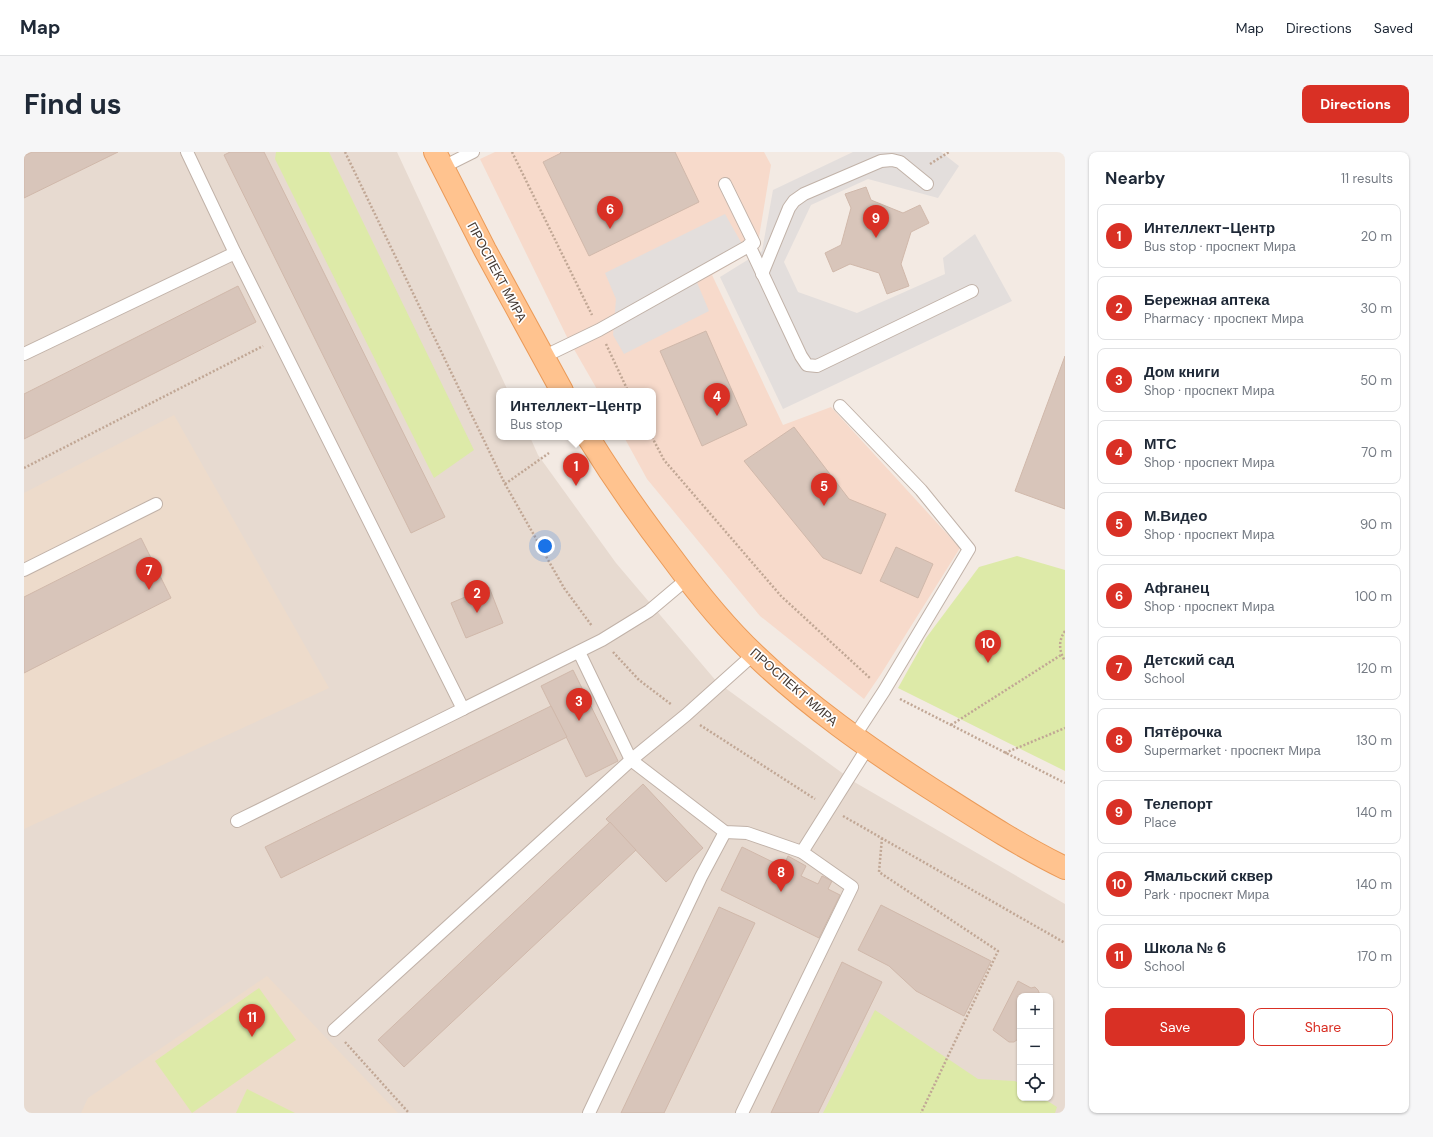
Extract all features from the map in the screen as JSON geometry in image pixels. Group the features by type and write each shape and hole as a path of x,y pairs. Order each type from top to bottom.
{"main road":[{"name":"ПРОСПЕКТ МИРА","path":"439,160 485,250 560,388"},
{"name":"ПРОСПЕКТ МИРА","path":"590,440 637,513 687,579 754,654 796,692 861,742 1003,834 1065,868"}],"lane":[{"path":"187,152 235,253 463,709"},
{"path":"439,160 473,152"},
{"path":"762,274 789,208 794,201 804,194 881,161 892,160 900,162 927,184"},
{"path":"543,357 599,330 754,243 725,184"},
{"path":"749,245 801,356 807,365 817,366 972,291"},
{"path":"24,354 235,253"},
{"path":"802,852 861,742 884,691 969,549 921,490 840,406"},
{"path":"24,570 156,504"},
{"path":"237,820 602,640 649,611 687,579"},
{"path":"579,652 631,760 725,832 747,833 802,852 852,887 742,1113"},
{"path":"334,1030 631,760 686,715 754,654"},
{"path":"589,1113 701,877 725,832"}],"path":[{"path":"512,152 627,388"},
{"path":"914,174 949,152"},
{"path":"24,468 278,338"},
{"path":"654,440 664,460 781,596 884,691 1065,783"},
{"path":"505,484 549,453"},
{"path":"1065,632 1060,640 1061,655 1065,661"},
{"path":"951,725 1061,655"},
{"path":"1004,753 1065,728"},
{"path":"882,838 879,872 998,951 921,1113"},
{"path":"334,1030 409,1113"}],"shaded area":[{"path":"24,152 397,152 507,388 496,388 496,440 531,440 538,455 616,563 717,682 856,783 1065,904 1065,1113 24,1113"},
{"path":"495,152 764,152 771,165 757,249 712,275 783,425 831,407 960,548 864,699 760,616 647,479 626,440 656,440 656,388 596,388 567,337 480,159"},
{"path":"853,152 941,152 959,166 938,198 868,179 811,205 784,262 798,292 857,313 945,274 943,258 975,234 1012,301 783,409 720,277 762,251 773,190"},
{"path":"725,214 746,251 696,280 709,311 624,354 613,335 616,299 605,273"},
{"path":"174,415 329,688 24,829 24,493"},
{"path":"267,976 398,1113 81,1113 88,1098"}],"green space":[{"path":"276,152 329,152 474,450 434,478 275,159"},
{"path":"1017,556 1065,570 1065,771 898,688 926,638 979,567"},
{"path":"259,988 296,1040 192,1113 155,1061"},
{"path":"875,1010 978,1079 1017,1082 1017,1101 1048,1101 1057,1107 1055,1113 823,1113"},
{"path":"247,1089 295,1113 236,1113"}],"building":[{"path":"32,152 118,152 24,198 24,156"},
{"path":"230,152 264,152 445,517 411,533 224,155"},
{"path":"560,152 675,152 699,202 589,256 543,162 561,153"},
{"path":"866,187 871,200 903,213 920,205 929,223 911,232 901,264 909,286 887,294 879,273 850,264 833,272 825,253 841,245 851,208 845,194"},
{"path":"238,286 256,322 24,439 24,394"},
{"path":"706,331 747,425 702,446 660,351"},
{"path":"1065,356 1065,509 1015,491"},
{"path":"794,427 849,499 886,514 861,574 823,558 744,461"},
{"path":"141,538 171,598 24,673 24,597"},
{"path":"896,547 933,564 918,598 880,581"},
{"path":"489,587 503,623 466,638 451,603"},
{"path":"573,670 618,761 586,777 541,686"},
{"path":"551,706 567,737 281,878 265,847"},
{"path":"643,784 703,848 666,882 606,819"},
{"path":"610,822 636,850 404,1067 378,1040"},
{"path":"742,847 783,867 788,856 806,866 801,876 818,884 822,876 832,881 828,889 840,895 819,938 721,890"},
{"path":"881,905 991,961 964,1016 916,991 889,966 858,950"},
{"path":"719,907 755,923 664,1113 621,1113"},
{"path":"842,962 882,982 818,1113 771,1113"},
{"path":"1018,981 1031,988 1035,987 1038,990 1039,993 1017,993 1017,1040 1014,1042 1009,1042 993,1030"}],"place":[{"name":"Афганец","path":"610,229"},
{"name":"Телепорт","path":"876,238"},
{"name":"МТС","path":"717,416"},
{"name":"Интеллект-Центр","path":"576,486"},
{"name":"М.Видео","path":"824,506"},
{"name":"Детский сад","path":"149,590"},
{"name":"Бережная аптека","path":"477,613"},
{"name":"Ямальский сквер","path":"988,663"},
{"name":"Дом книги","path":"579,721"},
{"name":"Пятёрочка","path":"781,892"},
{"name":"Школа № 6","path":"252,1037"}]}
